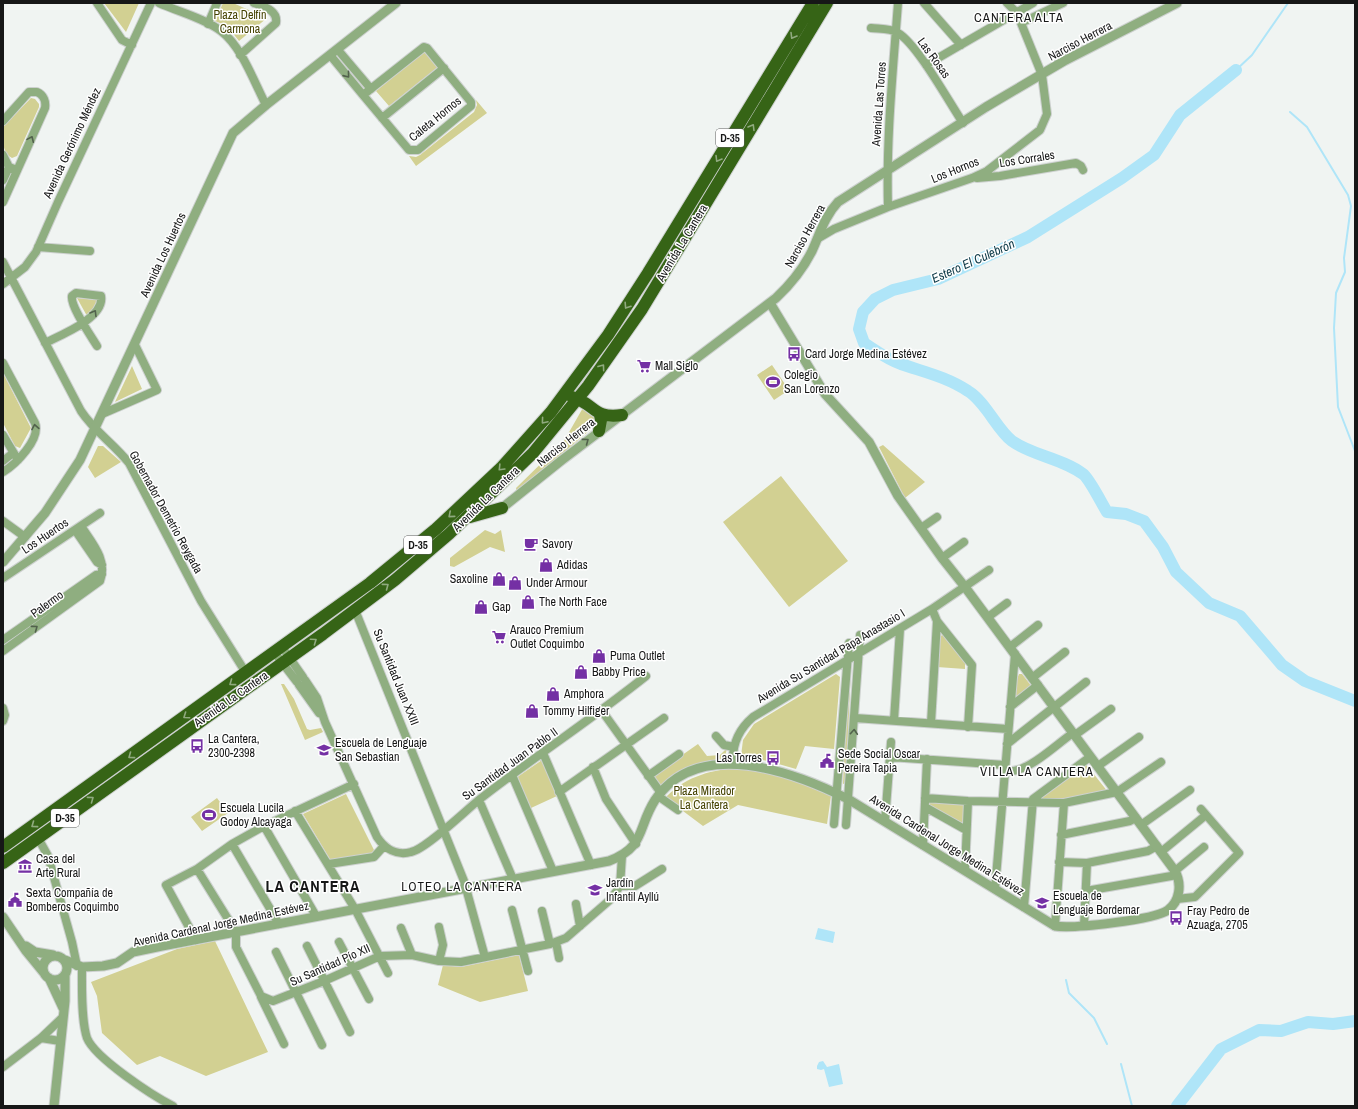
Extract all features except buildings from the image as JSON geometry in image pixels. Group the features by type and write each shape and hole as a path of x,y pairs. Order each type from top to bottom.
{"highway":[{"name":"Avenida La Cantera","path":"3,847 278,650 405,555 480,489 521,446 565,394 628,305 813,3"},
{"name":"Avenida La Cantera","path":"3,863 356,610 414,564 466,518 533,453 578,398 642,309 827,3"},
{"path":"565,394 578,398 600,415 622,415"},
{"path":"599,431 601,420 600,415"},
{"path":"480,489 485,501 494,508 502,508"},
{"path":"466,518 502,508"}],"street":[{"path":"97,3 122,40 132,45"},
{"name":"Avenida Gerónimo Méndez","path":"3,284 29,263 38,247 150,3"},
{"path":"159,3 208,24 228,37 240,55 266,105"},
{"path":"208,24 217,3"},
{"path":"240,55 276,22 274,13 254,3"},
{"name":"Avenida Los Huertos","path":"3,562 25,537 64,486 95,430 230,138 239,127 266,105 396,3"},
{"name":"Avenida Las Torres","path":"888,207 887,170 889,104 898,3"},
{"path":"924,3 961,45"},
{"path":"1007,3 1017,13"},
{"path":"926,65 1033,3"},
{"path":"1021,23 1063,3"},
{"name":"Narciso Herrera","path":"502,508 599,431 770,303 785,290 800,271 817,239 826,217 838,202 963,122 1042,75 1177,3"},
{"name":"Los Hornos","path":"817,239 834,230 888,207 972,178 987,171 1031,138 1043,127 1047,110 1042,75 1017,13"},
{"path":"871,28 896,31"},
{"name":"Las Rosas","path":"896,31 903,36 926,65 963,122"},
{"path":"334,52 363,95 382,118 444,68 427,48 424,47 363,95"},
{"path":"334,52 370,89"},
{"name":"Caleta Hornos","path":"382,118 409,150 415,151 471,108 471,102 444,68"},
{"path":"3,121 29,92 37,92 42,95 46,103 45,108 3,202"},
{"path":"3,155 9,167 17,170"},
{"name":"Los Corrales","path":"972,178 1000,176 1076,163 1081,166 1083,170"},
{"path":"3,180 9,167"},
{"path":"38,247 90,251"},
{"name":"Gobernador Demetrio Reygada","path":"3,262 81,411 95,430 112,444 129,463 201,601 246,673"},
{"path":"45,343 84,323 92,318 101,298 99,295 76,293 72,296 72,300 84,323 97,346"},
{"path":"770,303 825,394 869,442 898,496 942,558 1012,650 1090,757 1098,766 1138,822 1159,849 1176,873 1179,885 1177,899 1195,896 1239,853 1204,812 1159,849 1087,863 1059,862"},
{"path":"102,414 157,390 135,345"},
{"path":"3,363 36,426 35,436 18,460 3,472"},
{"path":"3,435 18,460"},
{"path":"3,461 13,453"},
{"name":"Los Huertos","path":"3,578 100,513"},
{"path":"921,528 937,517"},
{"path":"3,521 25,537"},
{"path":"78,528 97,562 102,565 102,574"},
{"path":"942,558 964,542"},
{"name":"Avenida Su Santidad Papa Anastasio I","path":"733,763 734,747 739,733 753,717 847,662 932,609 989,570"},
{"name":"Palermo","path":"3,640 96,575 102,574 100,581 3,651"},
{"path":"988,618 1007,603"},
{"path":"932,609 937,621 972,665 968,727"},
{"name":"Su Santidad Juan XXIII","path":"356,610 445,828 467,887 485,957"},
{"path":"931,724 937,621"},
{"path":"995,889 1010,707 1012,650 1038,625"},
{"path":"894,720 900,628"},
{"path":"846,825 860,635"},
{"path":"834,824 849,643"},
{"path":"278,650 301,681 325,722 377,837 384,846 378,855 374,857 329,864"},
{"path":"1032,678 1065,652"},
{"name":"Su Santidad Juan Pablo II","path":"384,846 396,852 410,853 419,849 479,800 602,711 646,676"},
{"path":"1007,744 1086,682"},
{"path":"1010,707 1038,686"},
{"path":"3,708 5,714 3,720"},
{"path":"890,756 1005,768 1012,772 1023,769 1111,709"},
{"path":"602,711 659,794 678,810"},
{"path":"559,792 625,744 664,718"},
{"path":"855,718 1008,729"},
{"path":"716,736 724,746 734,747"},
{"path":"1098,766 1139,737"},
{"path":"885,821 890,742"},
{"path":"543,753 590,865"},
{"path":"648,776 679,754"},
{"path":"1024,907 1031,802 1090,757"},
{"path":"923,844 927,759"},
{"path":"925,798 968,801 1064,803 1117,792 1161,762"},
{"name":"Avenida Cardenal Jorge Medina Estévez","path":"46,976 55,980 80,967 117,963 133,952 467,887 590,865 622,856 636,844 651,807 659,794 684,774 706,767 733,763 790,775 848,799 1055,926 1067,928 1159,915 1171,907 1177,899"},
{"path":"592,768 606,799 636,844"},
{"path":"512,775 553,871"},
{"path":"196,940 166,885 197,869 232,844 264,826 354,784"},
{"path":"1061,835 1130,821 1138,822 1190,790"},
{"path":"479,800 513,879"},
{"path":"965,870 968,801"},
{"path":"1055,926 1064,803"},
{"path":"925,807 966,830"},
{"path":"295,811 329,864 355,909 388,973"},
{"path":"264,826 316,916"},
{"path":"38,838 48,856 80,967 86,1030 90,1043 125,1075 173,1106"},
{"path":"232,844 279,924"},
{"path":"1086,891 1176,873 1204,847"},
{"path":"622,856 620,886 635,886 662,869"},
{"path":"1084,926 1087,863"},
{"path":"197,869 236,932 236,947 284,1044"},
{"name":"Su Santidad Pío XII","path":"260,996 266,1000 276,1001 380,956 412,955 439,961 461,962 553,943 566,938 611,899 620,886"},
{"path":"576,904 580,926"},
{"path":"512,910 528,971"},
{"path":"542,911 560,958"},
{"path":"3,917 26,951 46,976 58,996 63,1015"},
{"path":"439,926 443,946 439,961"},
{"path":"401,928 412,955"},
{"path":"19,939 35,952 59,956 80,967"},
{"path":"339,942 369,1000"},
{"path":"307,946 350,1032"},
{"path":"276,952 322,1045"},
{"path":"46,976 43,969 45,960 53,956"},
{"path":"54,1106 63,1015 66,973 65,960"},
{"path":"3,1067 41,1038 63,1015"},
{"path":"41,1038 60,1041"}],"green space":[{"path":"104,3 139,3 126,32"},
{"name":"Plaza Delfín Carmona","path":"223,3 233,3 267,18 239,41 227,26 215,21"},
{"path":"425,51 438,67 389,106 376,91"},
{"path":"31,98 35,99 39,104 39,107 17,156 12,158 8,155 4,148 3,127"},
{"path":"476,100 487,113 416,166 409,156 416,157 420,155 474,112 477,105"},
{"path":"77,298 97,300 90,315 87,316"},
{"name":"Colegio San Lorenzo","path":"772,365 789,390 774,400 757,375"},
{"path":"132,366 142,389 115,402"},
{"path":"3,373 31,428 20,448 15,446 3,423"},
{"path":"584,406 598,419 590,430 517,492 516,488 564,441"},
{"path":"883,445 925,482 905,498 879,447"},
{"path":"98,446 103,446 121,462 95,478 88,467"},
{"path":"781,476 848,561 789,607 723,522"},
{"path":"485,530 495,534 501,530 505,552 490,547 454,567 450,566 450,558"},
{"path":"945,635 965,660 965,669 937,667 940,637"},
{"path":"851,666 846,783 843,784 848,669"},
{"path":"836,674 840,677 834,749 805,746 796,769 768,761 741,756 743,740 754,724"},
{"path":"1019,674 1022,674 1032,687 1015,698 1017,679"},
{"path":"281,684 284,684 294,699 307,729 310,730 321,728 323,732 305,740"},
{"path":"698,744 707,756 720,755 727,748 725,757 666,782 660,788 652,776"},
{"path":"542,760 557,796 531,808 516,778"},
{"path":"1085,763 1108,792 1059,800 1041,798"},
{"name":"Plaza Mirador La Cantera","path":"741,768 783,776 831,796 827,824 738,805 703,826 667,799 667,796 683,783 701,775 720,770"},
{"path":"346,794 375,852 331,861 303,814"},
{"name":"Escuela Lucila Godoy Alcayaga","path":"217,798 228,813 202,831 191,817"},
{"path":"927,801 965,803 964,826 927,805"},
{"path":"215,941 268,1052 206,1076 160,1056 137,1065 102,1033 97,996 91,982 177,949"},
{"path":"519,955 528,991 480,1002 438,985 443,965 461,967"}],"water":[{"path":"818,928 835,932 833,943 815,939"},
{"path":"823,1061 827,1067 839,1064 843,1084 829,1087 824,1069 817,1069 819,1062"}],"waterway":[{"path":"1236,70 1252,55 1288,3"},
{"name":"Estero El Culebrón","path":"1236,70 1180,115 1154,155 1122,178 1028,237 938,279 893,290 875,299 863,312 859,329 864,343 886,357 896,362 944,378 968,391 980,402 1001,430 1012,441 1029,450 1066,464 1086,476 1107,512 1126,514 1144,521 1163,547 1176,572 1209,603 1240,616 1282,665 1305,681 1355,701"},
{"path":"1290,112 1307,127 1348,195 1351,206 1344,258 1345,272 1336,293 1334,328 1338,407 1355,451"},
{"path":"1066,980 1069,993 1094,1018 1107,1044"},
{"name":"Estero El Culebrón","path":"1177,1106 1221,1049 1259,1030 1281,1031 1308,1022 1333,1024 1355,1021"},
{"path":"1121,1064 1132,1106"}],"place":[{"name":"Card Jorge Medina Estévez","path":"794,354"},
{"name":"Mall Siglo","path":"644,366"},
{"name":"Colegio San Lorenzo","path":"773,382"},
{"name":"Savory","path":"531,544"},
{"name":"Adidas","path":"546,565"},
{"name":"Saxoline","path":"499,579"},
{"name":"Under Armour","path":"515,583"},
{"name":"The North Face","path":"528,602"},
{"name":"Gap","path":"481,607"},
{"name":"Arauco Premium Outlet Coquimbo","path":"499,637"},
{"name":"Puma Outlet","path":"599,656"},
{"name":"Babby Price","path":"581,672"},
{"name":"Amphora","path":"553,694"},
{"name":"Tommy Hilfiger","path":"532,711"},
{"name":"La Cantera, 2300-2398","path":"197,746"},
{"name":"Escuela de Lenguaje San Sebastian","path":"324,750"},
{"name":"Las Torres","path":"773,758"},
{"name":"Sede Social Oscar Pereira Tapia","path":"827,761"},
{"name":"Escuela Lucila Godoy Alcayaga","path":"209,815"},
{"name":"Casa del Arte Rural","path":"25,866"},
{"name":"Jardín Infantil Ayllú","path":"595,890"},
{"name":"Sexta Compañía de Bomberos Coquimbo","path":"15,900"},
{"name":"Escuela de Lenguaje Bordemar","path":"1042,903"},
{"name":"Fray Pedro de Azuaga, 2705","path":"1176,918"}],"district":[{"name":"CANTERA ALTA","path":"1019,17"},
{"name":"VILLA LA CANTERA","path":"1037,771"},
{"name":"LA CANTERA","path":"313,886"},
{"name":"LOTEO LA CANTERA","path":"462,886"}]}
